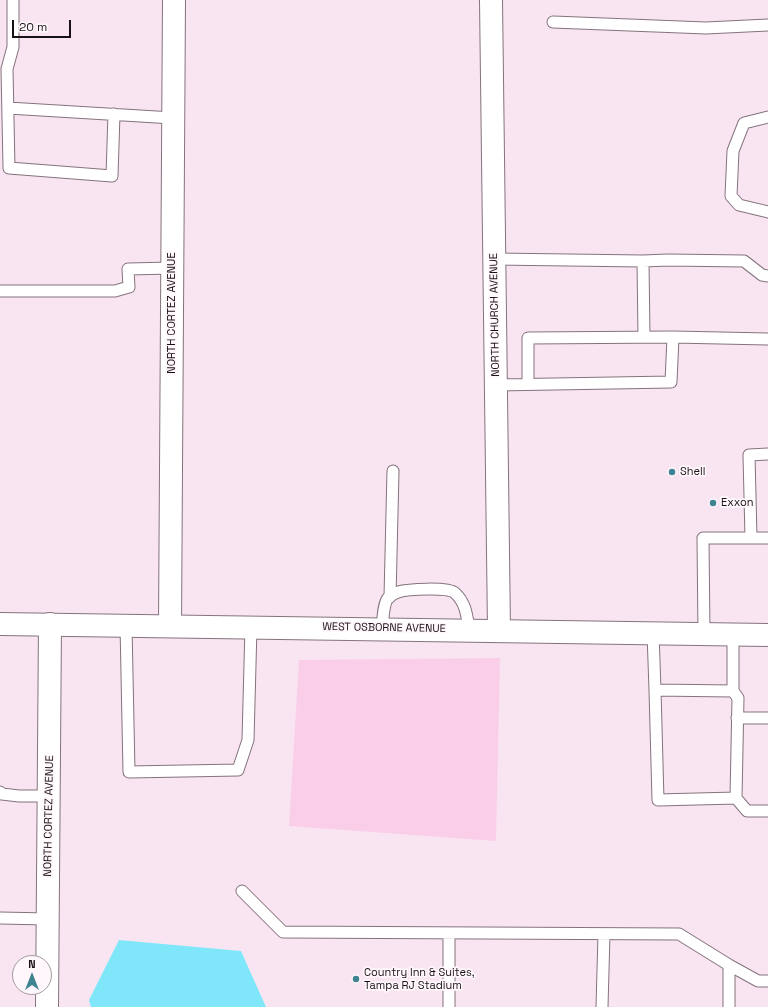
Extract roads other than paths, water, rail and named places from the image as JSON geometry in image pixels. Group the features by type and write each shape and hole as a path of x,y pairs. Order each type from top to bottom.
{"street":[{"name":"NORTH CORTEZ AVENUE","path":"170,625 174,0"},
{"name":"NORTH CHURCH AVENUE","path":"491,0 500,630"},
{"name":"WEST OSBORNE AVENUE","path":"0,624 382,628 768,635"},
{"name":"NORTH CORTEZ AVENUE","path":"47,1007 50,624"}],"lane":[{"path":"13,0 13,47 7,69 9,168 112,176 114,114"},
{"path":"553,22 706,28 768,24"},
{"path":"8,108 174,118"},
{"path":"768,116 744,123 733,151 732,196 739,205 768,212"},
{"path":"494,259 744,261 762,275 768,276"},
{"path":"643,261 644,337"},
{"path":"0,291 115,291 129,287 128,269 173,268"},
{"path":"496,385 671,382 673,337"},
{"path":"528,384 528,338 673,337 768,339"},
{"path":"751,538 749,454 768,454"},
{"path":"390,597 393,471"},
{"path":"704,634 703,538 768,538"},
{"path":"382,628 387,599 397,592 419,589 454,592 461,600 466,610 468,630"},
{"path":"126,625 129,772 238,770 248,740 251,627"},
{"path":"653,633 658,800 736,798"},
{"path":"733,634 733,691 738,698 736,798 747,811 768,811"},
{"path":"655,690 733,691"},
{"path":"737,718 768,718"},
{"path":"0,792 2,794 19,796 49,796"},
{"path":"242,891 283,932 679,934 730,966 758,981 768,981"},
{"path":"0,918 48,919"},
{"path":"449,933 449,1007"},
{"path":"602,1007 604,934"},
{"path":"729,1007 730,966"}],"water":[{"path":"119,940 241,951 266,1007 91,1007 89,1000"}],"place":[{"name":"Shell","path":"672,472"},
{"name":"Exxon","path":"713,503"},
{"name":"Country Inn & Suites, Tampa RJ Stadium","path":"356,979"}]}
